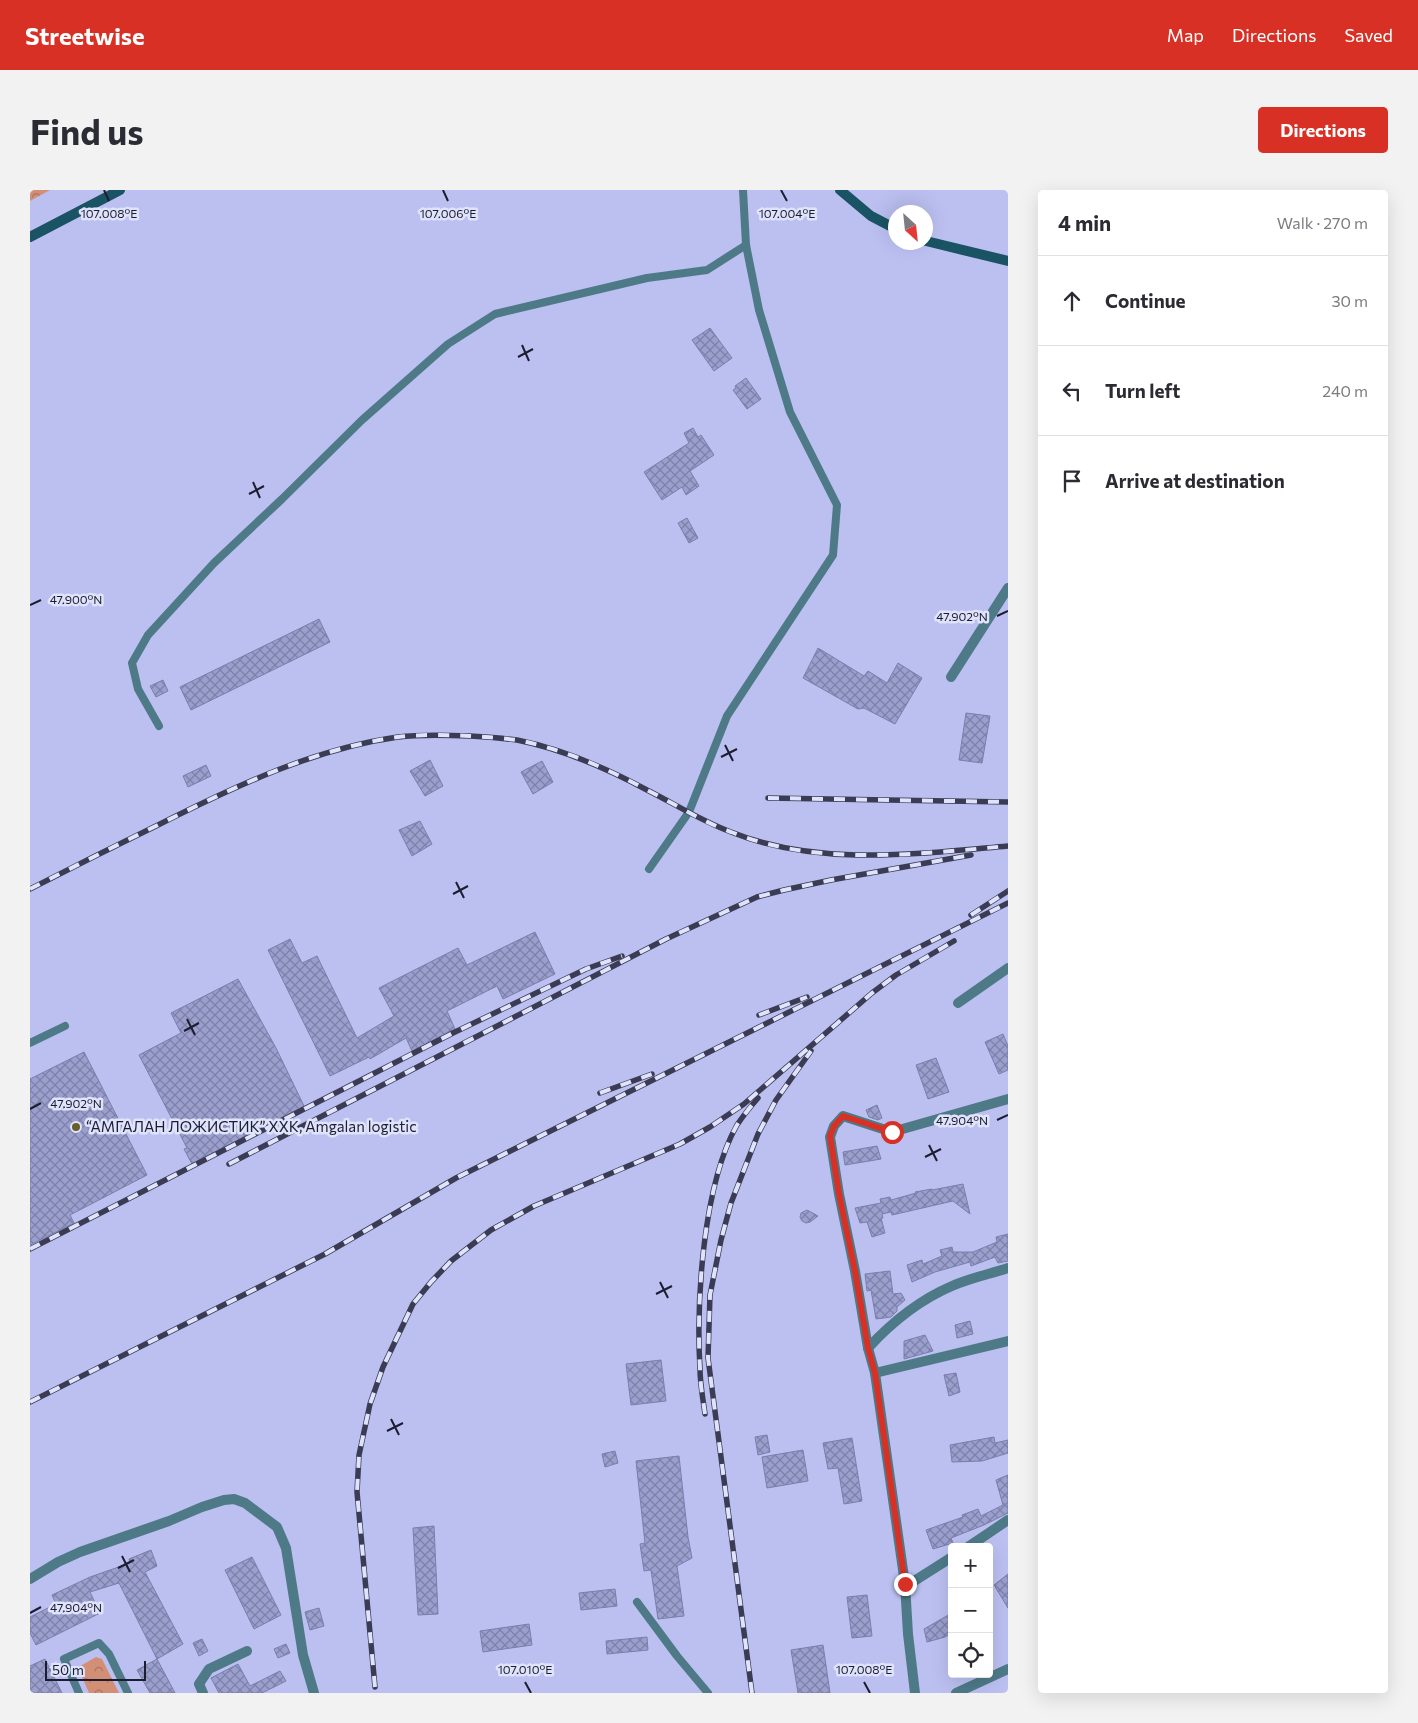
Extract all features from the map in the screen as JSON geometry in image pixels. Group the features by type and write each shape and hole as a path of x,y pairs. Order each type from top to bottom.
{"main road":[{"path":"30,236 120,190"},
{"path":"840,190 871,216 888,225"},
{"path":"933,243 1008,261"}],"street":[{"path":"951,677 1008,588"},
{"path":"958,1003 1008,968"},
{"path":"916,1693 908,1634 905,1584 875,1373 868,1348 830,1136 834,1126 843,1116 892,1132 1008,1099"},
{"path":"868,1348 890,1325 914,1307 933,1296 953,1286 1008,1268"},
{"path":"875,1373 1008,1341"},
{"path":"30,1579 58,1562 80,1552 169,1521 202,1507 234,1499 245,1503 277,1527 286,1548 303,1655 314,1693"},
{"path":"974,1543 1008,1520"},
{"path":"905,1584 911,1583 948,1560"},
{"path":"203,1693 199,1684 210,1669 247,1651"},
{"path":"956,1693 1008,1669"}],"lane":[{"path":"649,869 689,812 727,716 833,555 837,505 790,412 758,310 746,245 743,190"},
{"path":"159,726 138,689 132,663 148,635 214,563 362,420 448,344 495,314 646,278 708,270 746,245"},
{"path":"30,1043 65,1026"},
{"path":"637,1602 677,1656 708,1693"},
{"path":"79,1693 64,1659 99,1643 109,1654 128,1693"}],"green space":[{"path":"30,190 50,190 30,201"},
{"path":"96,1657 102,1659 119,1693 89,1693 79,1670 82,1665"}],"building":[{"path":"710,328 732,358 714,371 692,340"},
{"path":"746,378 761,399 747,409 733,390 736,388 735,386"},
{"path":"693,428 698,437 701,435 714,455 690,471 699,486 686,495 682,487 662,500 644,472 689,443 684,433"},
{"path":"687,518 698,538 689,543 678,523"},
{"path":"319,619 330,642 191,710 180,687"},
{"path":"818,648 864,676 868,671 887,683 898,663 922,678 895,724 864,708 858,709 803,678"},
{"path":"163,680 168,691 156,697 150,686"},
{"path":"966,713 990,716 982,763 959,760"},
{"path":"430,760 443,786 425,796 410,771"},
{"path":"542,761 553,782 533,794 521,772"},
{"path":"206,765 211,776 188,787 183,776"},
{"path":"420,821 432,844 412,856 399,830"},
{"path":"535,932 555,974 503,999 497,986 447,1011 455,1029 412,1051 406,1038 370,1059 369,1057 330,1076 268,950 290,939 302,963 317,956 357,1038 394,1016 379,988 458,948 467,965"},
{"path":"238,979 276,1048 304,1106 192,1164 184,1149 187,1148 139,1055 181,1033 171,1013"},
{"path":"1003,1034 1008,1046 1008,1070 999,1074 985,1042"},
{"name":"“АМГАЛАН ЛОЖИСТИК” ХХК, Amgalan logistic","path":"84,1052 147,1175 70,1215 74,1223 30,1245 30,1079"},
{"path":"936,1058 949,1092 928,1099 916,1065"},
{"path":"877,1105 882,1118 878,1120 869,1117 866,1110"},
{"path":"877,1146 881,1159 845,1165 843,1152"},
{"path":"963,1184 970,1214 953,1201 892,1215 891,1212 882,1214 883,1218 881,1218 885,1233 872,1237 867,1222 860,1223 855,1208 881,1203 880,1199 890,1197 891,1200 915,1192"},
{"path":"807,1210 818,1216 806,1223 800,1217 801,1213"},
{"path":"1008,1234 1008,1261 998,1263 995,1257 971,1266 970,1262 935,1272 912,1282 907,1265 922,1260 923,1264 942,1256 940,1250 952,1247 953,1252 973,1252 997,1242 996,1237"},
{"path":"890,1271 893,1294 901,1293 905,1300 897,1307 897,1311 891,1317 876,1319 871,1290 867,1291 865,1274"},
{"path":"970,1321 973,1334 957,1338 955,1325"},
{"path":"925,1335 933,1351 904,1359 904,1341"},
{"path":"661,1360 666,1401 631,1405 626,1364"},
{"path":"956,1373 960,1392 949,1396 944,1375"},
{"path":"767,1435 770,1452 758,1455 755,1437"},
{"path":"994,1437 995,1443 1008,1440 1008,1453 982,1461 952,1462 950,1445"},
{"path":"852,1438 862,1501 844,1504 838,1468 828,1469 823,1443"},
{"path":"803,1450 808,1481 767,1488 762,1457"},
{"path":"615,1451 618,1463 605,1467 602,1454"},
{"path":"679,1456 692,1558 677,1566 684,1616 658,1619 651,1570 644,1571 640,1544 645,1543 636,1461"},
{"path":"1008,1475 1008,1513 951,1538 953,1543 933,1549 926,1530 963,1517 962,1515 978,1509 981,1516 1003,1505 996,1480"},
{"path":"434,1526 438,1614 418,1615 413,1528"},
{"path":"151,1550 157,1566 145,1572 183,1644 157,1659 119,1583 90,1592 100,1613 36,1645 30,1633 30,1617 56,1604 52,1595 90,1577 130,1563 129,1559"},
{"path":"252,1557 281,1615 254,1629 225,1570"},
{"path":"1008,1574 1008,1608 994,1585"},
{"path":"615,1589 617,1606 581,1610 579,1593"},
{"path":"867,1595 872,1636 852,1638 847,1597"},
{"path":"319,1608 324,1626 310,1630 305,1612"},
{"path":"948,1615 948,1635 945,1637 927,1642 924,1629"},
{"path":"529,1624 532,1645 483,1652 480,1631"},
{"path":"647,1637 648,1650 607,1654 606,1641"},
{"path":"202,1639 208,1651 199,1656 193,1643"},
{"path":"286,1644 290,1653 278,1658 274,1649"},
{"path":"823,1645 830,1693 798,1693 791,1650"},
{"path":"45,1659 62,1693 30,1693 30,1666"},
{"path":"157,1659 175,1693 150,1693 137,1670"},
{"path":"238,1664 250,1686 280,1671 286,1681 262,1693 219,1693 211,1678"}],"railway":[{"path":"30,889 189,810 276,771 336,750 416,735 517,740 551,749 584,760 616,774 720,828 764,843 798,850 868,855 939,852 1008,846"},
{"path":"768,798 1008,802"},
{"path":"229,1164 666,939 757,897 831,880 971,855"},
{"path":"971,915 1008,891"},
{"path":"30,1402 325,1254 456,1178 1008,903"},
{"path":"375,1687 357,1492 359,1455 370,1404 383,1367 413,1304 451,1261 491,1230 534,1206 680,1144 710,1127 744,1104 872,993 896,975 954,941"},
{"path":"30,1249 453,1033 586,969 622,956"},
{"path":"759,1015 807,997"},
{"path":"752,1693 708,1358 710,1295 721,1240 731,1203 758,1134 776,1100 811,1051"},
{"path":"600,1093 652,1074"},
{"path":"705,1414 700,1375 699,1311 704,1244 709,1211 725,1150 737,1125 758,1098"}],"place":[{"name":"“АМГАЛАН ЛОЖИСТИК” ХХК, Amgalan logistic","path":"76,1127"}],"route":[{"path":"892,1132 843,1116 834,1126 830,1136 868,1348 875,1373 905,1584"}]}
